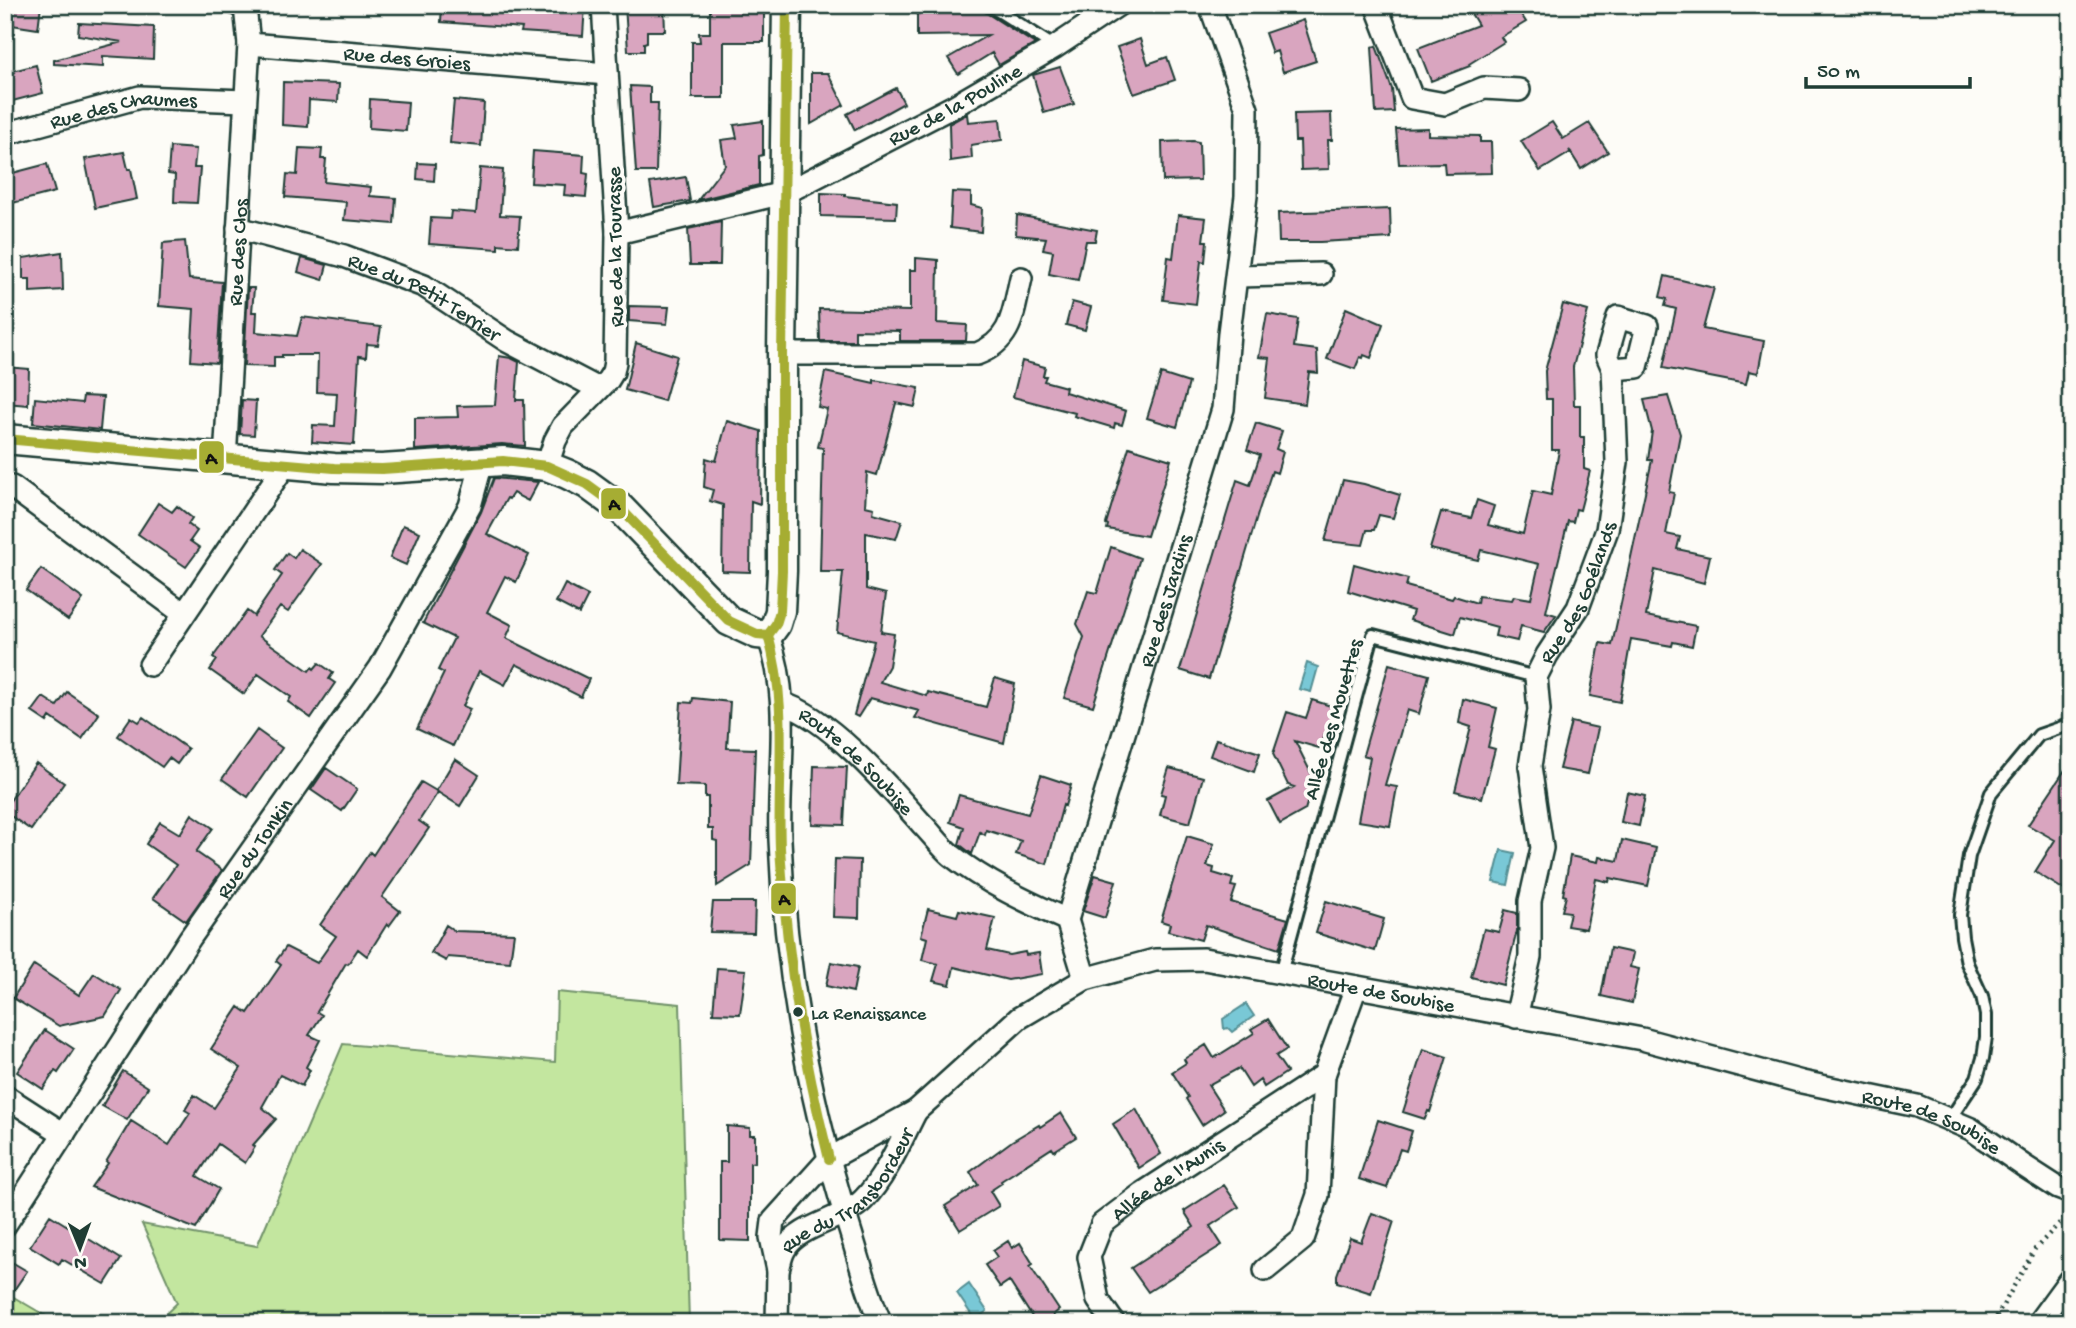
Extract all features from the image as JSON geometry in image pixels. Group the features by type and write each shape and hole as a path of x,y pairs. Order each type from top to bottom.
{"main road":[{"path":"5,439 285,465 382,469 482,462 547,466 587,484 620,508 729,621 757,634 768,635 776,624 780,611 782,571 787,5"}],"street":[{"path":"238,5 244,7 247,15 249,44"},
{"name":"Rue de la Tourasse","path":"547,466 558,433 613,372 615,362 617,233 603,5"},
{"name":"Rue de la Pouline","path":"617,233 785,191 954,106 1055,47 1118,5"},
{"name":"Rue des Jardins","path":"1067,920 1223,409 1228,332 1246,196 1247,109 1210,5"},
{"path":"1376,5 1412,98 1445,104 1484,88 1518,90"},
{"name":"Rue des Groies","path":"249,44 607,74"},
{"name":"Rue des Clos","path":"225,460 249,44"},
{"name":"Rue des Chaumes","path":"5,134 140,97 245,101"},
{"name":"Rue du Petit Terrier","path":"238,228 344,257 424,286 507,341 599,389"},
{"path":"1237,276 1321,274"},
{"path":"782,354 977,354 991,348 1008,330 1021,278"},
{"name":"Rue des Goélands","path":"1516,1017 1530,957 1530,901 1542,848 1530,766 1539,710 1536,677 1578,608 1607,530 1617,462 1613,369"},
{"name":"Rue du Tonkin","path":"5,1225 190,938 380,668 470,506 482,462"},
{"path":"150,665 285,465"},
{"path":"5,488 12,487 184,614"},
{"path":"768,635 776,658 783,704 780,837 789,963 812,1096 845,1214 881,1323"},
{"name":"Route de Soubise","path":"783,704 799,708 823,724 892,790 950,855 1012,895 1067,920"},
{"path":"1067,920 1086,979"},
{"name":"Route de Soubise","path":"1086,979 1155,960 1205,959 1642,1039 1802,1082 1917,1106 1951,1119 1992,1142 2058,1188 2071,1193"},
{"name":"Rue du Transbordeur","path":"777,1323 778,1270 771,1237 773,1221 829,1159 915,1111 1019,1018 1086,979"},
{"path":"1265,1270 1303,1239 1318,1195 1324,1075 1356,987"},
{"name":"Allée de l'Aunis","path":"1114,1323 1098,1300 1089,1257 1102,1224 1143,1193 1324,1075"},
{"path":"5,1096 64,1134"},
{"name":"Rue du Transbordeur","path":"778,1270 784,1250 793,1240 845,1214 870,1193 915,1111"},
{"path":"2038,1323 2071,1278"}],"lane":[{"path":"989,5 1055,47"},
{"name":"Allée des Mouettes","path":"1281,973 1373,635 1536,677"},
{"path":"1951,1119 1977,1079 1986,1037 1986,1015 1982,996 1967,963 1962,937 1960,915 1969,856 1991,793 2039,735 2071,724"}],"path":[{"path":"1993,1323 2035,1249 2071,1211"}],"green space":[{"path":"557,992 680,1004 689,1323 156,1323 177,1303 142,1224 257,1246 343,1044 555,1062"},
{"path":"5,1292 58,1323 5,1323"}],"water":[{"path":"1307,663 1318,667 1311,692 1299,689"},
{"path":"1501,850 1515,853 1508,885 1493,882"},
{"path":"1246,1004 1254,1016 1232,1032 1228,1028 1224,1029 1223,1019"},
{"path":"969,1284 987,1311 975,1320 957,1293"}],"building":[{"path":"5,5 41,5 38,29 5,24"},
{"path":"442,5 585,5 583,36 521,32 522,28 441,22"},
{"path":"625,5 664,5 665,31 647,31 644,51 628,51"},
{"path":"710,5 764,5 764,42 724,42 724,98 692,98 692,42 700,42 699,33 710,33"},
{"path":"917,5 980,5 985,12 1035,44 999,65 992,53 958,74 948,58 988,35 917,36"},
{"path":"1488,5 1515,5 1526,22 1501,37 1504,42 1469,64 1470,66 1431,81 1418,48 1478,25 1472,15"},
{"path":"1303,20 1316,61 1283,72 1277,51 1272,53 1265,33"},
{"path":"79,23 154,27 153,59 103,56 103,67 54,64 54,60 122,42 78,35"},
{"path":"1140,39 1148,64 1167,57 1175,80 1134,94 1117,47"},
{"path":"1376,46 1392,89 1394,112 1376,113 1372,47"},
{"path":"36,65 43,93 5,103 5,73"},
{"path":"1060,67 1074,104 1044,113 1033,75"},
{"path":"811,73 828,73 844,105 811,124"},
{"path":"283,82 339,84 338,102 309,100 308,127 282,125"},
{"path":"630,86 650,87 650,103 658,103 656,172 636,172"},
{"path":"896,88 904,103 855,130 847,114"},
{"path":"370,99 408,102 406,131 369,128"},
{"path":"454,100 484,103 481,146 450,143"},
{"path":"1331,113 1329,169 1301,170 1300,141 1295,141 1294,114"},
{"path":"967,114 968,122 1000,119 1002,140 971,145 972,158 950,161 949,124"},
{"path":"763,121 763,155 759,156 759,185 698,200 725,165 721,140 737,138 734,125"},
{"path":"1552,122 1563,139 1589,123 1608,152 1581,169 1570,152 1540,171 1521,141"},
{"path":"1428,128 1428,135 1480,136 1480,142 1491,142 1492,173 1445,174 1444,163 1399,164 1396,129"},
{"path":"1162,142 1199,142 1200,180 1163,181"},
{"path":"170,147 196,149 194,168 200,168 197,203 174,202 175,175 168,174"},
{"path":"299,148 322,149 321,159 326,159 324,182 371,187 370,196 396,198 394,224 344,220 346,202 285,197 287,174 297,175"},
{"path":"533,151 584,155 583,173 588,174 586,197 564,195 565,185 531,183"},
{"path":"124,152 128,169 131,169 137,199 95,208 85,159"},
{"path":"418,163 435,164 434,181 417,179"},
{"path":"47,164 55,192 5,205 5,175"},
{"path":"480,168 503,170 500,215 520,216 518,246 498,244 498,249 429,244 431,218 450,219 451,211 476,213"},
{"path":"686,177 690,201 654,207 650,183"},
{"path":"952,192 971,193 971,205 982,208 981,232 950,228"},
{"path":"821,193 897,202 896,218 821,216"},
{"path":"1390,209 1391,238 1279,242 1278,213"},
{"path":"1017,215 1097,230 1095,241 1086,241 1078,280 1049,274 1053,251 1043,249 1046,238 1016,235"},
{"path":"1178,215 1206,218 1203,241 1207,241 1205,262 1201,261 1196,304 1163,300 1168,257 1173,258"},
{"path":"721,222 720,265 690,265 688,229"},
{"path":"185,241 189,279 222,282 217,363 191,361 194,309 159,306 163,243"},
{"path":"62,252 63,290 30,292 30,279 23,279 23,258"},
{"path":"302,258 327,265 323,280 298,272"},
{"path":"916,258 938,260 937,323 967,325 966,341 900,341 900,331 855,330 855,341 820,341 819,309 910,311 910,270 916,270"},
{"path":"1665,276 1714,288 1703,329 1764,341 1758,373 1749,371 1746,384 1663,368 1676,309 1665,306 1667,299 1660,297"},
{"path":"248,288 254,288 252,312 257,312 256,332 297,336 302,317 381,327 378,345 367,344 366,357 359,356 354,445 312,442 313,425 335,426 337,393 317,392 318,355 274,357 274,367 244,366"},
{"path":"1072,302 1091,307 1085,330 1066,325"},
{"path":"1563,304 1588,311 1573,367 1574,405 1580,405 1580,437 1584,437 1584,469 1590,471 1580,510 1576,509 1573,522 1568,521 1546,612 1556,615 1544,632 1521,626 1517,641 1495,636 1497,627 1460,617 1455,634 1410,620 1413,611 1348,591 1354,564 1408,579 1406,586 1452,599 1454,596 1477,603 1478,596 1531,599 1539,564 1481,550 1478,560 1430,549 1441,512 1471,518 1477,500 1494,506 1488,525 1523,534 1533,491 1551,495 1559,450 1552,450 1552,399 1546,399 1545,371"},
{"path":"629,306 669,307 667,324 629,321"},
{"path":"1346,308 1383,324 1371,358 1364,355 1363,358 1360,357 1355,369 1327,359"},
{"path":"1267,314 1298,319 1294,347 1317,350 1318,373 1309,372 1305,404 1265,398 1270,358 1259,357"},
{"path":"636,343 677,356 664,401 625,390"},
{"path":"499,356 519,362 516,400 524,400 525,446 502,444 415,450 415,418 458,417 457,406 495,405"},
{"path":"1022,361 1045,367 1044,381 1066,387 1065,392 1126,411 1122,425 1115,423 1114,428 1074,416 1075,413 1013,397"},
{"path":"5,367 29,369 28,405 5,403"},
{"path":"825,372 874,383 874,380 919,388 915,407 896,403 877,475 867,472 865,506 874,508 873,513 902,521 896,539 866,533 866,589 886,594 881,632 894,634 889,666 880,682 927,696 928,692 986,707 995,678 1015,684 1004,743 915,718 919,711 870,698 858,717 854,715 874,641 837,632 843,572 820,572 823,448 818,447 827,409 818,407"},
{"path":"1161,374 1189,383 1177,427 1147,418"},
{"path":"83,396 103,397 100,430 33,423 35,398 82,403"},
{"path":"1668,396 1680,434 1669,492 1674,493 1666,534 1680,537 1677,549 1710,556 1704,583 1655,570 1646,616 1696,626 1692,646 1673,642 1672,646 1631,639 1620,702 1590,696 1600,643 1612,645 1652,460 1648,460 1652,431 1644,400"},
{"path":"242,400 256,401 254,435 240,434"},
{"path":"727,421 761,431 760,504 751,501 750,572 722,571 723,505 710,501 713,490 704,487 706,458 716,461"},
{"path":"1256,423 1282,431 1276,449 1283,452 1277,473 1272,471 1259,510 1209,679 1180,670 1237,480 1250,485 1260,455 1247,450"},
{"path":"1129,447 1171,460 1147,536 1107,529 1106,524"},
{"path":"494,478 538,482 528,501 513,493 507,498 487,534 529,555 516,582 505,576 487,612 512,625 506,638 589,679 581,697 516,664 505,685 479,671 463,706 470,709 453,746 417,729 444,673 438,670 454,638 423,623 481,512"},
{"path":"1343,480 1400,495 1393,518 1379,515 1374,530 1367,530 1363,545 1325,541"},
{"path":"158,503 172,512 177,506 192,518 188,524 197,531 190,541 200,548 186,567 138,534"},
{"path":"403,525 420,532 406,565 390,558"},
{"path":"1111,547 1140,558 1093,706 1064,698 1084,637 1077,624 1088,591 1097,593"},
{"path":"300,549 322,564 288,612 280,607 259,636 309,671 319,663 333,673 329,679 335,683 311,718 288,702 291,697 258,674 244,694 210,670 217,660 213,657 247,611 254,616 282,575 275,570 287,553 294,558"},
{"path":"41,569 83,599 68,620 26,590"},
{"path":"565,584 588,596 579,614 556,602"},
{"path":"1389,664 1429,675 1419,714 1407,710 1385,785 1397,787 1390,826 1358,821 1370,757 1363,755"},
{"path":"67,692 99,714 82,739 50,717 47,722 32,712 43,697 57,706"},
{"path":"693,698 730,702 727,748 755,749 751,865 717,886 717,841 713,840 713,829 708,829 708,797 705,797 705,786 676,785 681,702 692,703"},
{"path":"1463,699 1497,708 1488,747 1495,749 1482,798 1455,791 1471,727 1459,723"},
{"path":"1312,700 1337,708 1327,737 1324,735 1319,748 1295,741 1313,777 1315,776 1305,810 1280,824 1268,801 1294,787 1288,785 1273,754 1287,712 1306,718"},
{"path":"131,717 139,722 143,717 188,749 177,764 169,758 162,767 118,736"},
{"path":"1571,722 1598,728 1588,774 1559,769"},
{"path":"257,730 282,748 248,797 222,779"},
{"path":"1216,739 1260,753 1254,772 1210,756"},
{"path":"455,759 479,775 460,806 436,791"},
{"path":"2071,761 2071,894 2035,872 2055,840 2028,825"},
{"path":"36,763 64,783 31,830 5,812 5,808"},
{"path":"814,766 847,767 844,825 812,824"},
{"path":"326,768 357,789 342,811 311,790"},
{"path":"1169,768 1203,777 1190,823 1160,815 1165,795 1161,794"},
{"path":"1041,775 1071,785 1047,864 1016,854 1021,841 986,830 985,835 980,832 972,854 959,844 964,827 950,822 959,795 1028,814"},
{"path":"421,782 438,792 419,821 429,828 382,897 400,911 389,926 387,924 367,956 358,949 348,964 346,963 317,1012 322,1015 309,1035 320,1040 306,1067 310,1070 302,1086 280,1075 262,1107 276,1119 253,1145 255,1147 245,1163 218,1144 197,1176 219,1189 196,1229 91,1187 131,1121 169,1145 190,1113 185,1110 194,1095 214,1108 241,1068 211,1049 239,1007 248,1013 281,965 276,961 286,947 317,963 336,936 320,925 370,852 373,855"},
{"path":"1627,792 1645,796 1639,826 1621,822"},
{"path":"192,814 213,828 196,852 222,870 186,921 153,898 176,865 146,844 160,822 180,834"},
{"path":"1187,836 1214,844 1207,866 1214,868 1213,873 1233,879 1231,886 1236,887 1231,902 1288,919 1279,949 1206,925 1201,940 1168,931 1170,924 1161,921"},
{"path":"1622,840 1656,848 1648,886 1610,878 1609,882 1596,879 1586,929 1567,926 1570,912 1562,911 1570,856 1598,862 1599,857 1618,861"},
{"path":"835,859 860,860 859,918 833,917"},
{"path":"1095,875 1116,881 1105,918 1083,911"},
{"path":"1326,901 1384,919 1375,951 1316,933"},
{"path":"713,902 755,902 754,933 710,932"},
{"path":"928,909 957,916 959,910 995,918 987,950 1009,955 1039,953 1042,974 1008,980 954,967 950,985 933,981 938,964 922,960 927,938 921,936"},
{"path":"1505,910 1517,913 1517,931 1503,985 1471,977 1484,929 1499,932"},
{"path":"446,925 455,931 514,933 510,962 448,957 446,961 431,953"},
{"path":"1610,948 1633,953 1630,967 1639,969 1632,1003 1601,996"},
{"path":"831,962 858,967 853,992 826,986"},
{"path":"34,965 79,995 94,973 121,990 105,1016 59,1026 13,998"},
{"path":"717,968 746,970 740,1014 713,1013"},
{"path":"1268,1019 1287,1049 1276,1056 1287,1072 1264,1087 1260,1080 1251,1087 1239,1068 1208,1085 1224,1110 1202,1125 1172,1072 1186,1063 1184,1059 1206,1045 1214,1058 1254,1033 1251,1029"},
{"path":"45,1030 74,1049 43,1089 17,1072"},
{"path":"1423,1049 1447,1057 1430,1112 1428,1111 1425,1119 1403,1112"},
{"path":"123,1071 148,1087 127,1120 102,1106"},
{"path":"1136,1109 1161,1154 1139,1168 1113,1124"},
{"path":"1061,1113 1076,1137 1054,1151 1052,1148 1001,1181 1002,1183 990,1191 999,1206 960,1230 945,1206 978,1185 970,1172 1012,1141"},
{"path":"1378,1120 1412,1131 1406,1151 1400,1149 1387,1188 1359,1179"},
{"path":"727,1126 750,1128 750,1135 755,1135 755,1162 750,1163 750,1241 720,1240 720,1162 727,1162"},
{"path":"1224,1185 1239,1207 1210,1226 1222,1245 1148,1292 1131,1268 1194,1227 1184,1211"},
{"path":"1372,1213 1394,1221 1371,1293 1337,1282 1337,1275 1350,1238 1361,1242"},
{"path":"50,1215 121,1259 105,1284 62,1259 59,1264 30,1246"},
{"path":"1008,1241 1012,1248 1020,1243 1033,1264 1030,1266 1059,1310 1053,1315 1058,1323 1036,1323 1009,1281 1000,1287 985,1265 997,1257 993,1251"},
{"path":"5,1258 27,1271 5,1303"}],"transit line":[{"name":"A","path":"768,635 776,624 780,611 782,571 787,5"},
{"name":"A","path":"5,439 334,468 382,469 503,461 547,466 587,484 620,508 729,621 757,634 768,635"},
{"name":"A","path":"768,635 780,715 780,848 791,965 811,1082 829,1159"}],"place":[{"name":"La Renaissance","path":"798,1012"}]}
